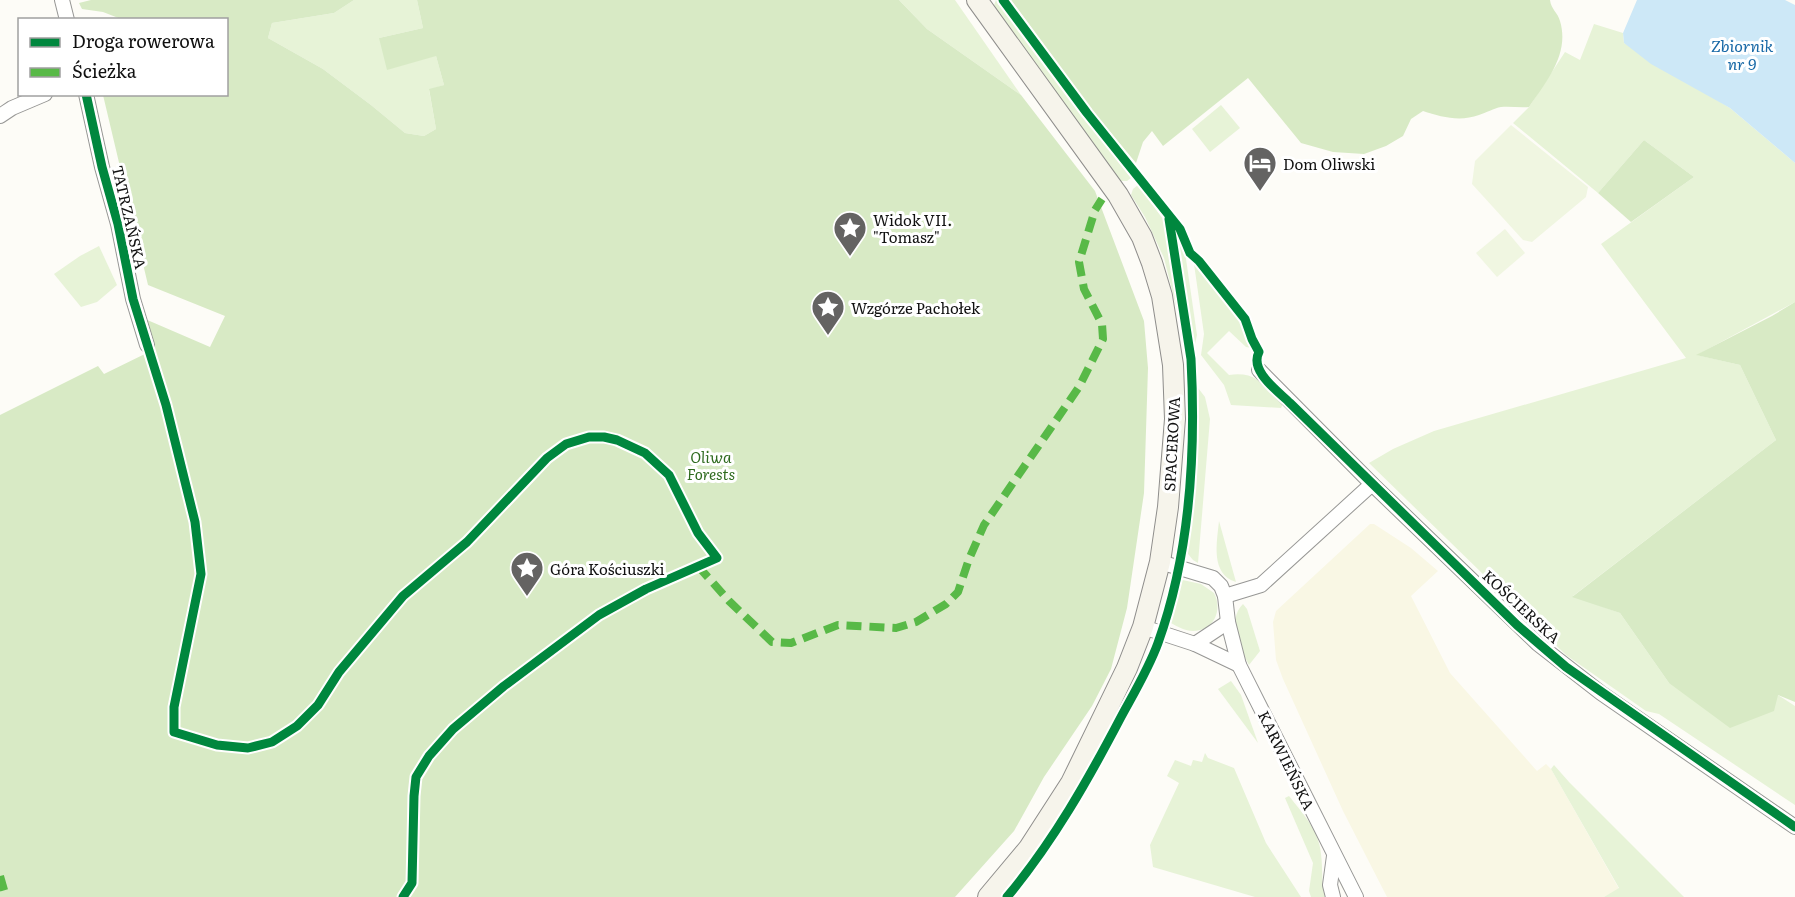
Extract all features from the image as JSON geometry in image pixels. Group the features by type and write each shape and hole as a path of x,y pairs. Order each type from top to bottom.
{"main road":[{"name":"SPACEROWA","path":"977,0 1118,195 1142,237 1162,296 1173,365 1175,419 1168,507 1160,562 1143,627 1127,668 1071,783 1029,848 988,897"}],"street":[{"path":"62,0 66,18"},
{"path":"0,117 12,108 40,96"},
{"name":"TATRZAŃSKA","path":"86,96 102,167 118,224 133,299 147,345"},
{"name":"KOŚCIERSKA","path":"1259,370 1517,625 1566,667 1795,827"},
{"path":"1160,562 1213,578 1221,586 1225,596 1261,585 1372,484"},
{"name":"KARWIEŃSKA","path":"1225,596 1228,622 1239,665 1356,897"},
{"path":"1195,644 1228,622"},
{"path":"1143,627 1195,644 1239,665"},
{"path":"1333,897 1330,885 1334,856"}],"shaded area":[{"path":"1370,524 1374,524 1411,548 1438,571 1411,596 1450,673 1537,771 1546,764 1551,769 1619,889 1604,897 1387,897 1343,811 1283,679 1276,660 1273,622 1276,611"}],"green space":[{"name":"Oliwa Forests","path":"91,0 354,0 334,13 272,23 268,38 323,69 405,133 424,136 436,129 429,89 444,85 436,56 387,70 379,38 423,28 417,0 899,0 927,29 1021,95 1095,191 1144,321 1148,368 1144,493 1127,608 1111,669 1092,706 1044,777 1014,831 955,897 0,897 0,415 98,366 104,374 155,349 145,319 210,347 225,316 148,285 103,96 228,96 228,18 118,18 103,12 82,9 79,3"},
{"path":"354,0 417,0 423,28 379,38 436,56 444,85 429,90 436,129 424,136 405,133 323,69 268,38 272,23 334,13"},
{"path":"899,0 955,0 1021,95 927,29"},
{"path":"996,0 1131,178 1127,181 1120,181 996,12 994,5"},
{"path":"1011,0 1550,0 1560,21 1562,45 1555,67 1529,107 1501,107 1465,118 1444,117 1423,111 1411,119 1403,136 1386,146 1364,154 1333,152 1301,143 1248,78 1163,146 1152,131 1143,142 1136,163 1090,108"},
{"path":"1594,24 1623,33 1624,43 1730,108 1795,163 1795,302 1697,355 1740,365 1776,440 1573,596 1620,613 1669,683 1778,695 1795,706 1795,805 1659,714 1646,711 1566,655 1369,463 1393,449 1434,431 1686,358 1601,244 1694,177 1644,140 1598,193 1513,123 1529,107 1565,52 1580,60"},
{"path":"1221,105 1240,128 1210,152 1192,129"},
{"path":"1511,125 1588,187 1586,197 1532,242 1523,240 1472,184 1475,161"},
{"path":"1644,140 1694,177 1631,222 1598,193"},
{"path":"1138,185 1168,226 1188,354 1164,258 1145,217 1131,195 1133,189"},
{"path":"1173,224 1183,240 1185,252 1197,335 1193,353"},
{"path":"1505,229 1525,253 1497,277 1476,253"},
{"path":"99,246 117,285 97,302 81,307 54,274"},
{"path":"1195,262 1245,324 1252,348 1246,347 1229,331 1207,353 1229,375 1247,375 1260,381 1283,404 1281,408 1231,405 1224,385 1201,355 1204,334"},
{"path":"1795,302 1795,702 1778,695 1774,711 1730,728 1669,683 1620,613 1572,597 1776,440 1740,365 1696,355"},
{"path":"1195,384 1205,397 1210,419 1198,563 1184,549 1194,465"},
{"path":"1219,521 1236,582 1222,572 1219,565 1217,547"},
{"path":"1178,579 1201,584 1214,593 1217,600 1217,612 1215,618 1206,627 1190,631 1167,621"},
{"path":"1243,604 1247,609 1260,651 1249,665 1235,626 1238,611"},
{"path":"1231,681 1241,695 1258,743 1218,689"},
{"path":"1205,753 1208,758 1234,768 1266,843 1301,897 1255,897 1153,867 1150,845 1179,783 1167,776 1175,760 1191,766 1193,760 1202,762"},
{"path":"1554,765 1684,897 1604,897 1619,888 1551,769"},
{"path":"1289,796 1310,823 1320,845 1325,897 1311,897 1309,891 1313,863 1285,798"}],"water":[{"name":"Zbiornik nr 9","path":"1637,0 1785,0 1795,5 1795,163 1730,108 1651,64 1624,43 1623,33"}],"marked path":[{"path":"698,566 729,601 772,642 791,643 838,625 896,628 916,622 946,604 958,592 984,525 1079,387 1103,339 1102,324 1084,289 1079,262 1095,210 1102,199"},
{"path":"0,876 6,897"}],"cycle path":[{"path":"1003,0 1087,113 1180,229 1190,253 1245,319 1259,352 1258,366 1272,387 1517,625 1566,667 1795,827"},
{"path":"86,96 102,167 118,224 133,299 166,405 195,522 201,574 174,707 174,732 217,745 248,748 272,742 297,726 318,705 339,672 403,596 467,542 547,458 566,444 589,437 604,437 617,440 645,453 669,475 698,533 717,558 646,589 599,615 504,686 453,729 429,756 416,777 412,883 403,897"},
{"path":"1007,897 1040,855 1096,764 1150,662 1169,609 1184,539 1192,431 1191,359 1169,219"}],"place":[{"name":"Dom Oliwski","path":"1260,192"},
{"name":"Widok VII. \"Tomasz\"","path":"850,257"},
{"name":"Wzgórze Pachołek","path":"828,336"},
{"name":"Góra Kościuszki","path":"527,597"}]}
